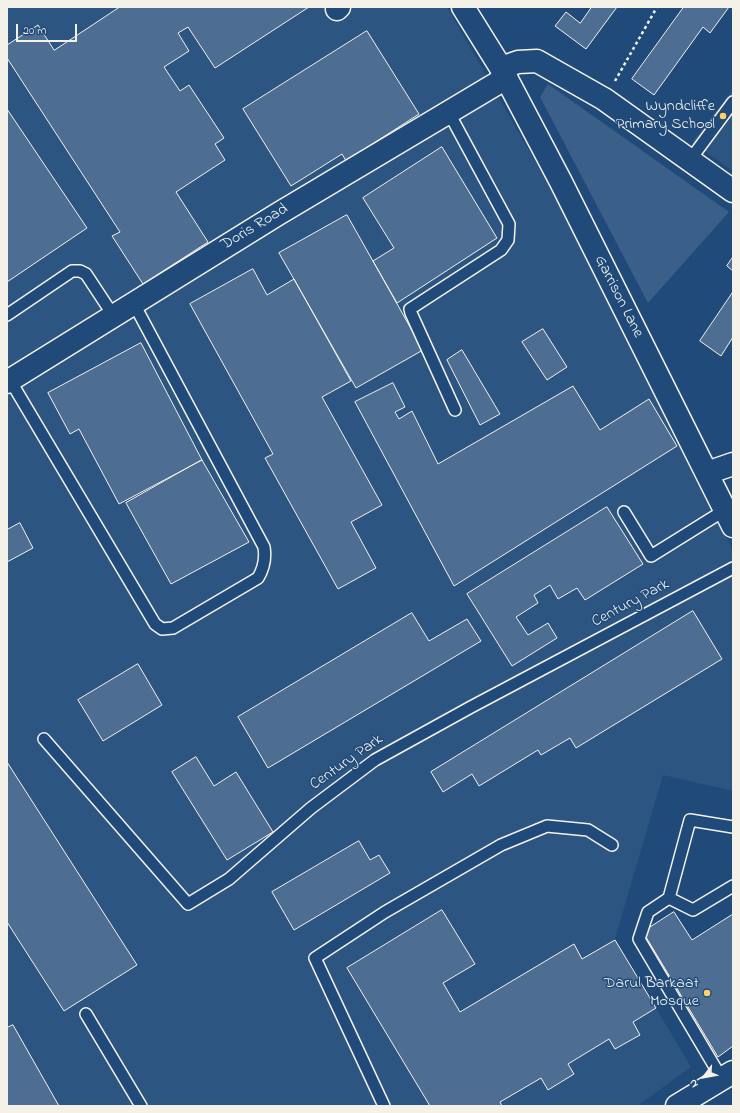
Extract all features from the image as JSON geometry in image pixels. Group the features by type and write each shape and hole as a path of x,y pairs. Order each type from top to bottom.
{"street":[{"name":"Garrison Lane","path":"463,7 504,73 729,518"},
{"name":"Doris Road","path":"9,381 133,302 449,113 518,62 537,61 604,99 733,191"},
{"path":"707,473 733,464"},
{"path":"677,1106 728,1076"}],"lane":[{"path":"690,160 733,102"},
{"path":"449,113 509,224 508,240 501,250 410,309 455,410"},
{"path":"7,315 72,271 80,271 86,274 113,315"},
{"path":"9,381 155,624 162,629 173,628 258,578 266,557 264,547 133,302"},
{"path":"624,512 651,556 729,518"},
{"name":"Century Park","path":"44,739 188,904 229,879 311,808 375,760 471,707 733,568"},
{"path":"728,1076 639,939 648,912 669,898 690,820 733,827"},
{"path":"384,1106 335,1005 315,958 385,912 494,849 547,826 588,830 612,845"},
{"path":"669,898 693,910 733,886"},
{"path":"86,1014 141,1106"}],"path":[{"path":"604,99 657,7"}],"shaded area":[{"path":"7,7 447,7 548,184 708,492 733,552 733,791 663,775 615,939 691,1067 637,1106 7,1106"},
{"path":"548,84 729,212 648,303 540,97"},
{"name":"Wyndcliffe Primary School","path":"733,89 733,171 692,142"}],"building":[{"path":"120,7 309,7 215,68 188,27 178,33 189,51 164,67 180,91 189,85 224,138 215,144 225,160 176,192 208,242 143,284 112,236 120,232 7,58 7,45 38,25 54,50"},
{"path":"592,7 617,7 586,49 555,26 566,12 580,23"},
{"path":"684,7 729,7 710,33 703,27 654,95 632,79"},
{"path":"367,31 419,114 346,161 342,154 291,186 243,109"},
{"path":"7,109 87,228 7,282"},
{"path":"442,147 497,238 397,303 373,261 394,248 363,198"},
{"path":"347,215 423,350 356,388 279,253"},
{"path":"733,257 733,271 727,266"},
{"path":"253,269 267,295 294,279 351,381 322,397 382,505 351,522 376,568 338,589 265,458 273,454 190,304"},
{"path":"733,292 733,337 721,356 700,341"},
{"path":"543,329 567,367 547,380 522,342"},
{"path":"141,343 202,460 119,504 79,429 70,434 48,393"},
{"path":"462,350 500,414 480,425 447,360"},
{"path":"393,383 405,407 395,412 399,419 412,411 438,464 573,386 600,430 649,399 677,446 454,586 355,402"},
{"path":"202,460 249,542 171,584 126,503"},
{"path":"607,507 643,564 585,600 577,588 558,599 550,585 534,595 538,603 516,617 528,635 548,623 557,638 512,666 467,594"},
{"path":"20,523 33,548 7,562 7,530"},
{"path":"693,611 722,659 576,748 570,738 541,755 538,750 479,786 472,774 443,792 431,772"},
{"path":"412,613 429,641 467,619 481,641 268,768 238,717"},
{"path":"138,664 162,705 103,741 78,700"},
{"path":"196,757 214,786 236,772 273,832 227,860 172,772"},
{"path":"7,762 137,965 64,1011 7,922"},
{"path":"359,841 370,860 379,855 390,873 294,930 272,892"},
{"path":"442,910 475,964 443,983 460,1012 574,944 582,959 615,940 656,1008 633,1022 640,1035 615,1049 609,1039 568,1064 574,1074 548,1090 541,1078 500,1102 502,1106 430,1106 347,968"},
{"name":"Darul Barkaat Mosque","path":"674,912 692,940 733,914 733,1046 718,1057 643,932"},
{"path":"13,1025 59,1106 7,1106 7,1028"}],"place":[{"name":"Wyndcliffe Primary School","path":"723,116"},
{"name":"Darul Barkaat Mosque","path":"707,993"}]}
